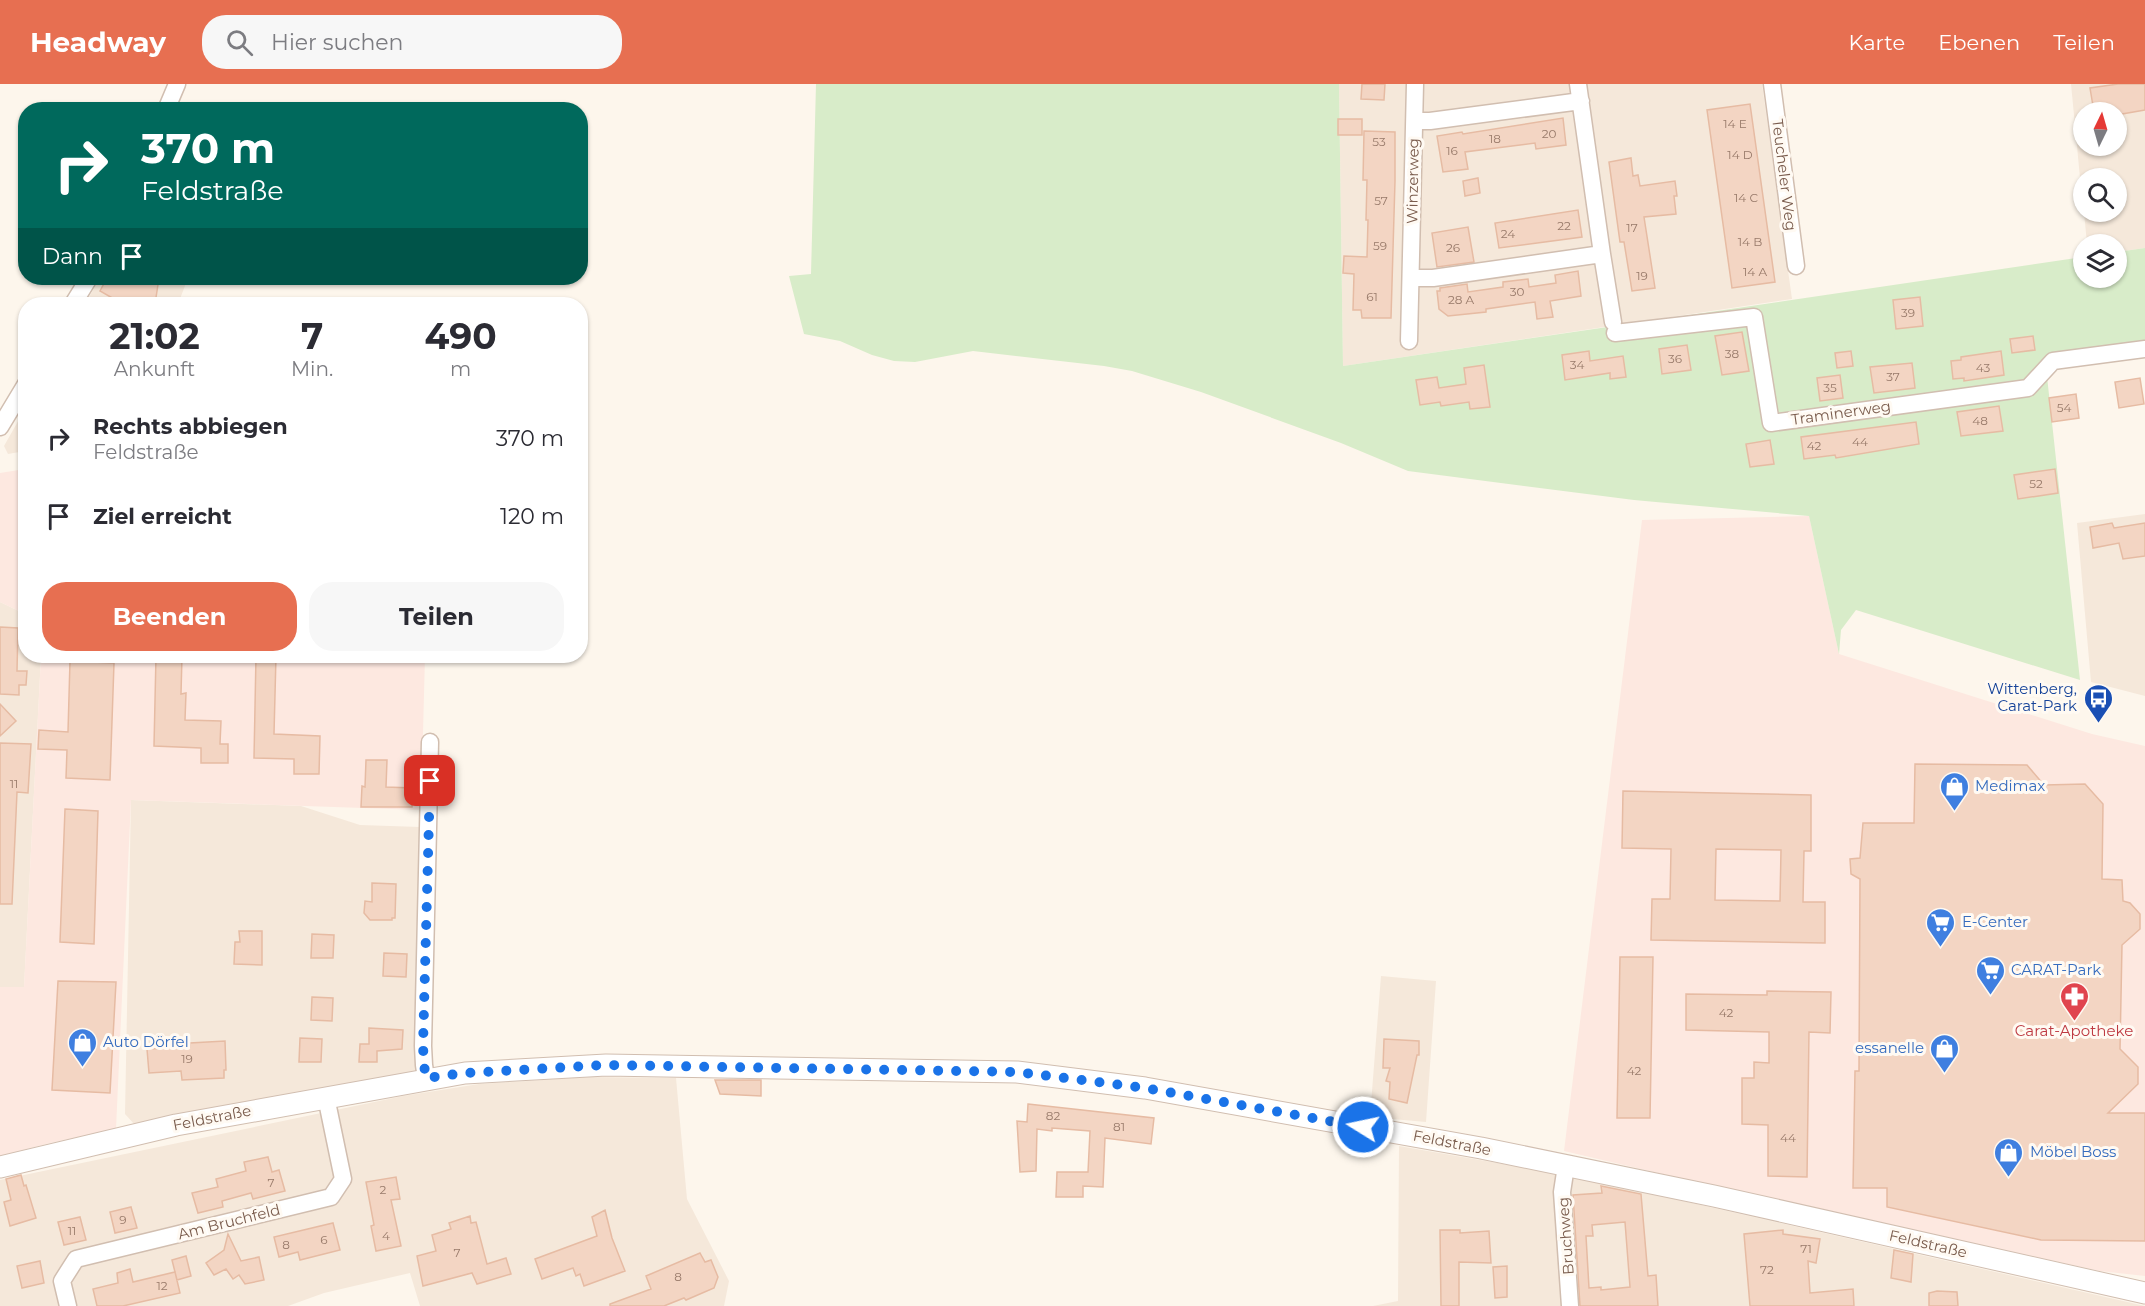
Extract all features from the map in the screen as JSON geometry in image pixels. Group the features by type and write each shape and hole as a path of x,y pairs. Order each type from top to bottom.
{"street":[{"path":"169,102 177,84"},
{"name":"Winzerweg","path":"1409,341 1415,84"},
{"name":"Traminerweg","path":"1578,84 1614,328 1754,317 1771,423 2028,388 2053,361 2145,349"},
{"name":"Teucheler Weg","path":"1772,84 1796,266"},
{"path":"1415,121 1581,101"},
{"path":"1411,278 1434,278 1602,254"},
{"path":"0,427 18,397"},
{"path":"426,1078 423,1046 430,742"},
{"name":"Feldstraße","path":"0,1167 157,1129 426,1078 475,1072 606,1065 1027,1072 1145,1088 1566,1166 1796,1214 2145,1293"},
{"name":"Am Bruchfeld","path":"68,1306 62,1281 76,1259 331,1197 343,1179 326,1097"},
{"name":"Bruchweg","path":"1566,1166 1562,1192 1570,1306"}],"shaded area":[{"path":"1339,84 1762,84 1792,299 1343,366"},
{"path":"2071,84 2145,84 2145,248 2127,251 2127,234 2086,234 2085,222 2127,222 2127,168 2079,168 2078,156 2127,156 2127,102 2073,102 2073,105"},
{"path":"96,285 185,285 181,297 89,297"},
{"path":"18,421 18,452 8,454 4,446"},
{"path":"18,470 18,611 0,602 0,473"},
{"path":"2145,514 2145,696 2091,682 2077,523"},
{"path":"1809,516 1839,654 2092,734 2145,746 2145,1276 2100,1271 1808,1208 1564,1151 1642,520"},
{"path":"0,602 18,611 18,663 41,663 24,987 0,987"},
{"path":"41,663 425,663 421,810 131,800 116,1129 0,1156 0,987 24,987"},
{"path":"131,800 301,806 360,825 420,827 417,1071 135,1125 125,1114"},
{"path":"1381,976 1436,981 1426,1122 1370,1117"},
{"path":"590,1077 676,1078 687,1199 729,1281 724,1306 420,1306 410,1273 324,1293 288,1306 0,1306 0,1180 403,1096 479,1084"},
{"path":"1399,1146 1578,1177 2145,1306 1373,1306 1398,1301"}],"green space":[{"path":"816,84 1339,84 1343,366 2073,258 2073,288 2127,288 2127,251 2145,248 2145,342 2045,358 2080,680 1856,610 1841,630 1839,654 1809,516 1634,500 1408,471 1341,443 1201,392 1132,371 1104,366 973,351 915,362 894,361 872,355 840,341 804,334 789,276 811,274"}],"building":[{"path":"1362,84 1385,84 1384,100 1361,99"},
{"path":"2118,84 2145,84 2145,110 2127,113 2127,102 2092,102 2090,88"},
{"path":"1750,104 1775,282 1732,288 1707,110"},
{"path":"1563,118 1566,145 1536,149 1535,143 1465,152 1468,169 1443,172 1437,136"},
{"path":"1338,119 1362,119 1362,135 1338,135"},
{"path":"1364,131 1395,132 1391,318 1362,318 1361,310 1353,310 1354,274 1343,273 1344,256 1367,257 1367,180 1363,180"},
{"path":"1631,158 1633,176 1638,175 1640,186 1675,181 1677,196 1674,196 1676,214 1644,217 1655,288 1632,291 1624,242 1620,242 1609,162"},
{"path":"1478,178 1480,193 1465,196 1463,181"},
{"path":"1578,210 1582,237 1499,248 1495,223"},
{"path":"1468,227 1474,262 1437,267 1432,233"},
{"path":"1578,271 1581,296 1550,301 1553,317 1537,319 1535,302 1486,309 1486,312 1448,316 1439,309 1437,291 1440,291 1440,288 1467,284 1468,292 1503,287 1503,282 1528,279 1529,287 1556,283 1555,275"},
{"path":"103,285 158,285 156,297 110,297 100,291"},
{"path":"1920,297 1923,326 1896,329 1893,300"},
{"path":"1742,332 1749,371 1722,375 1715,336"},
{"path":"2033,336 2035,350 2012,353 2010,339"},
{"path":"1687,345 1691,370 1662,374 1659,349"},
{"path":"1589,351 1590,361 1623,356 1626,377 1610,379 1610,373 1565,380 1562,355"},
{"path":"1851,351 1853,366 1837,368 1835,353"},
{"path":"2001,351 2004,375 1964,381 1964,378 1953,379 1951,361 1961,360 1961,357"},
{"path":"1912,363 1915,388 1874,393 1870,367"},
{"path":"1484,365 1490,407 1470,409 1469,402 1441,406 1440,402 1420,405 1416,380 1437,377 1439,388 1466,384 1464,368"},
{"path":"1840,375 1843,398 1820,401 1817,378"},
{"path":"2140,378 2144,404 2119,408 2115,382"},
{"path":"2076,394 2079,418 2052,422 2049,398"},
{"path":"1999,406 2003,431 1961,436 1957,412"},
{"path":"1916,422 1919,444 1836,458 1835,455 1804,459 1801,437"},
{"path":"1770,440 1774,464 1750,467 1746,444"},
{"path":"2055,469 2058,493 2018,499 2014,475"},
{"path":"2112,523 2114,528 2145,523 2145,556 2123,559 2119,543 2093,548 2090,527"},
{"path":"0,627 18,628 17,671 27,671 26,685 19,685 19,695 0,694"},
{"path":"70,663 114,663 110,780 66,778 67,750 38,749 39,730 68,732"},
{"path":"156,663 182,663 181,694 186,693 185,720 221,721 220,744 228,744 228,763 201,763 201,748 154,746"},
{"path":"256,663 276,663 274,734 320,736 319,774 294,774 294,759 254,758"},
{"path":"0,704 16,721 0,736"},
{"path":"0,743 31,744 28,793 17,792 12,904 0,904"},
{"path":"366,760 387,760 386,787 413,788 412,807 361,807 362,786 365,787"},
{"name":"CARAT-Park","path":"1915,764 2027,765 2044,785 2085,784 2103,804 2102,879 2122,880 2123,901 2130,903 2140,914 2140,929 2122,945 2120,1049 2138,1067 2138,1084 2108,1113 2145,1113 2145,1241 2041,1240 1887,1207 1887,1188 1853,1188 1855,1071 1859,1071 1860,879 1851,874 1850,859 1860,858 1863,823 1914,823"},
{"path":"1623,791 1811,795 1811,851 1804,851 1803,902 1825,902 1825,943 1651,940 1652,899 1670,899 1671,849 1622,848","holes":["1716,849 1781,850 1780,901 1715,900"]},
{"path":"65,809 98,811 94,944 60,942"},
{"path":"372,883 396,884 395,918 392,920 370,920 364,913 365,901 372,902"},
{"path":"239,931 262,931 262,965 234,964 235,942 240,942"},
{"path":"312,934 334,935 333,958 311,958"},
{"path":"384,953 407,954 406,977 383,976"},
{"path":"1620,957 1653,957 1650,1118 1617,1118"},
{"path":"58,981 116,982 110,1093 52,1090"},
{"path":"1767,991 1831,992 1830,1033 1809,1032 1807,1177 1768,1176 1768,1125 1742,1124 1742,1078 1754,1078 1754,1062 1769,1063 1769,1032 1686,1030 1686,994 1767,995"},
{"path":"312,997 333,998 332,1021 311,1020"},
{"path":"369,1028 403,1030 402,1049 377,1051 377,1062 359,1062 360,1044 369,1044"},
{"path":"300,1038 322,1039 321,1062 299,1062"},
{"path":"1384,1039 1419,1041 1419,1055 1417,1055 1407,1103 1389,1099 1390,1082 1386,1081 1390,1068 1383,1068"},
{"path":"225,1041 224,1078 182,1080 181,1071 149,1073 147,1049 190,1047 190,1043"},
{"path":"715,1080 761,1080 761,1096 720,1094"},
{"path":"1028,1104 1154,1118 1151,1144 1105,1138 1103,1187 1083,1186 1083,1197 1056,1197 1057,1172 1088,1172 1090,1131 1037,1129 1036,1171 1020,1172 1017,1121 1027,1122"},
{"path":"268,1157 272,1172 279,1170 285,1191 253,1199 251,1193 222,1201 223,1207 198,1213 192,1193 218,1187 216,1179 246,1171 244,1162"},
{"path":"21,1175 36,1218 10,1226 4,1202 11,1200 6,1179"},
{"path":"396,1177 400,1199 391,1200 401,1246 376,1251 366,1182"},
{"path":"1601,1186 1641,1194 1648,1276 1656,1275 1658,1306 1580,1306 1573,1195 1602,1193","holes":["1625,1222 1630,1287 1601,1290 1601,1287 1589,1288 1586,1236 1593,1236 1592,1225"]},
{"path":"131,1207 137,1228 115,1233 110,1212"},
{"path":"605,1210 612,1238 625,1271 584,1286 580,1274 576,1276 573,1268 542,1279 535,1259 597,1236 592,1217"},
{"path":"470,1216 471,1223 476,1222 487,1264 506,1258 511,1274 477,1284 472,1273 423,1286 417,1256 436,1251 432,1235 451,1229 449,1223"},
{"path":"80,1217 86,1240 64,1245 58,1222"},
{"path":"333,1223 340,1250 300,1260 298,1252 279,1257 274,1237"},
{"path":"1440,1230 1460,1230 1460,1233 1489,1231 1491,1263 1459,1262 1459,1306 1441,1306"},
{"path":"1783,1230 1783,1234 1820,1239 1816,1263 1808,1261 1810,1293 1853,1289 1854,1306 1750,1306 1744,1234"},
{"path":"228,1234 241,1261 259,1257 264,1280 245,1284 239,1275 233,1279 226,1269 214,1275 206,1263 224,1250"},
{"path":"1894,1250 1913,1254 1911,1282 1891,1278"},
{"path":"700,1253 705,1262 711,1260 718,1277 714,1288 686,1300 684,1298 664,1306 610,1306 610,1304 651,1289 646,1276"},
{"path":"186,1256 191,1276 177,1280 172,1260"},
{"path":"40,1261 44,1283 22,1288 17,1266"},
{"path":"1507,1266 1507,1297 1495,1298 1493,1267"},
{"path":"130,1269 133,1282 175,1272 180,1293 123,1306 97,1306 93,1289 118,1283 117,1273"},
{"path":"1957,1292 1958,1306 1929,1306 1929,1293"}],"place":[{"name":"Wittenberg, Carat-Park","path":"2098,724"},
{"name":"Medimax","path":"1954,812"},
{"name":"E-Center","path":"1941,948"},
{"name":"CARAT-Park","path":"1990,996"},
{"name":"Carat-Apotheke","path":"2074,1022"},
{"name":"Auto Dörfel","path":"82,1068"},
{"name":"essanelle","path":"1945,1074"},
{"name":"Möbel Boss","path":"2009,1178"}],"route":[{"path":"430,781 423,1046 426,1078 465,1073 606,1065 1027,1072 1145,1088 1363,1127"}]}
